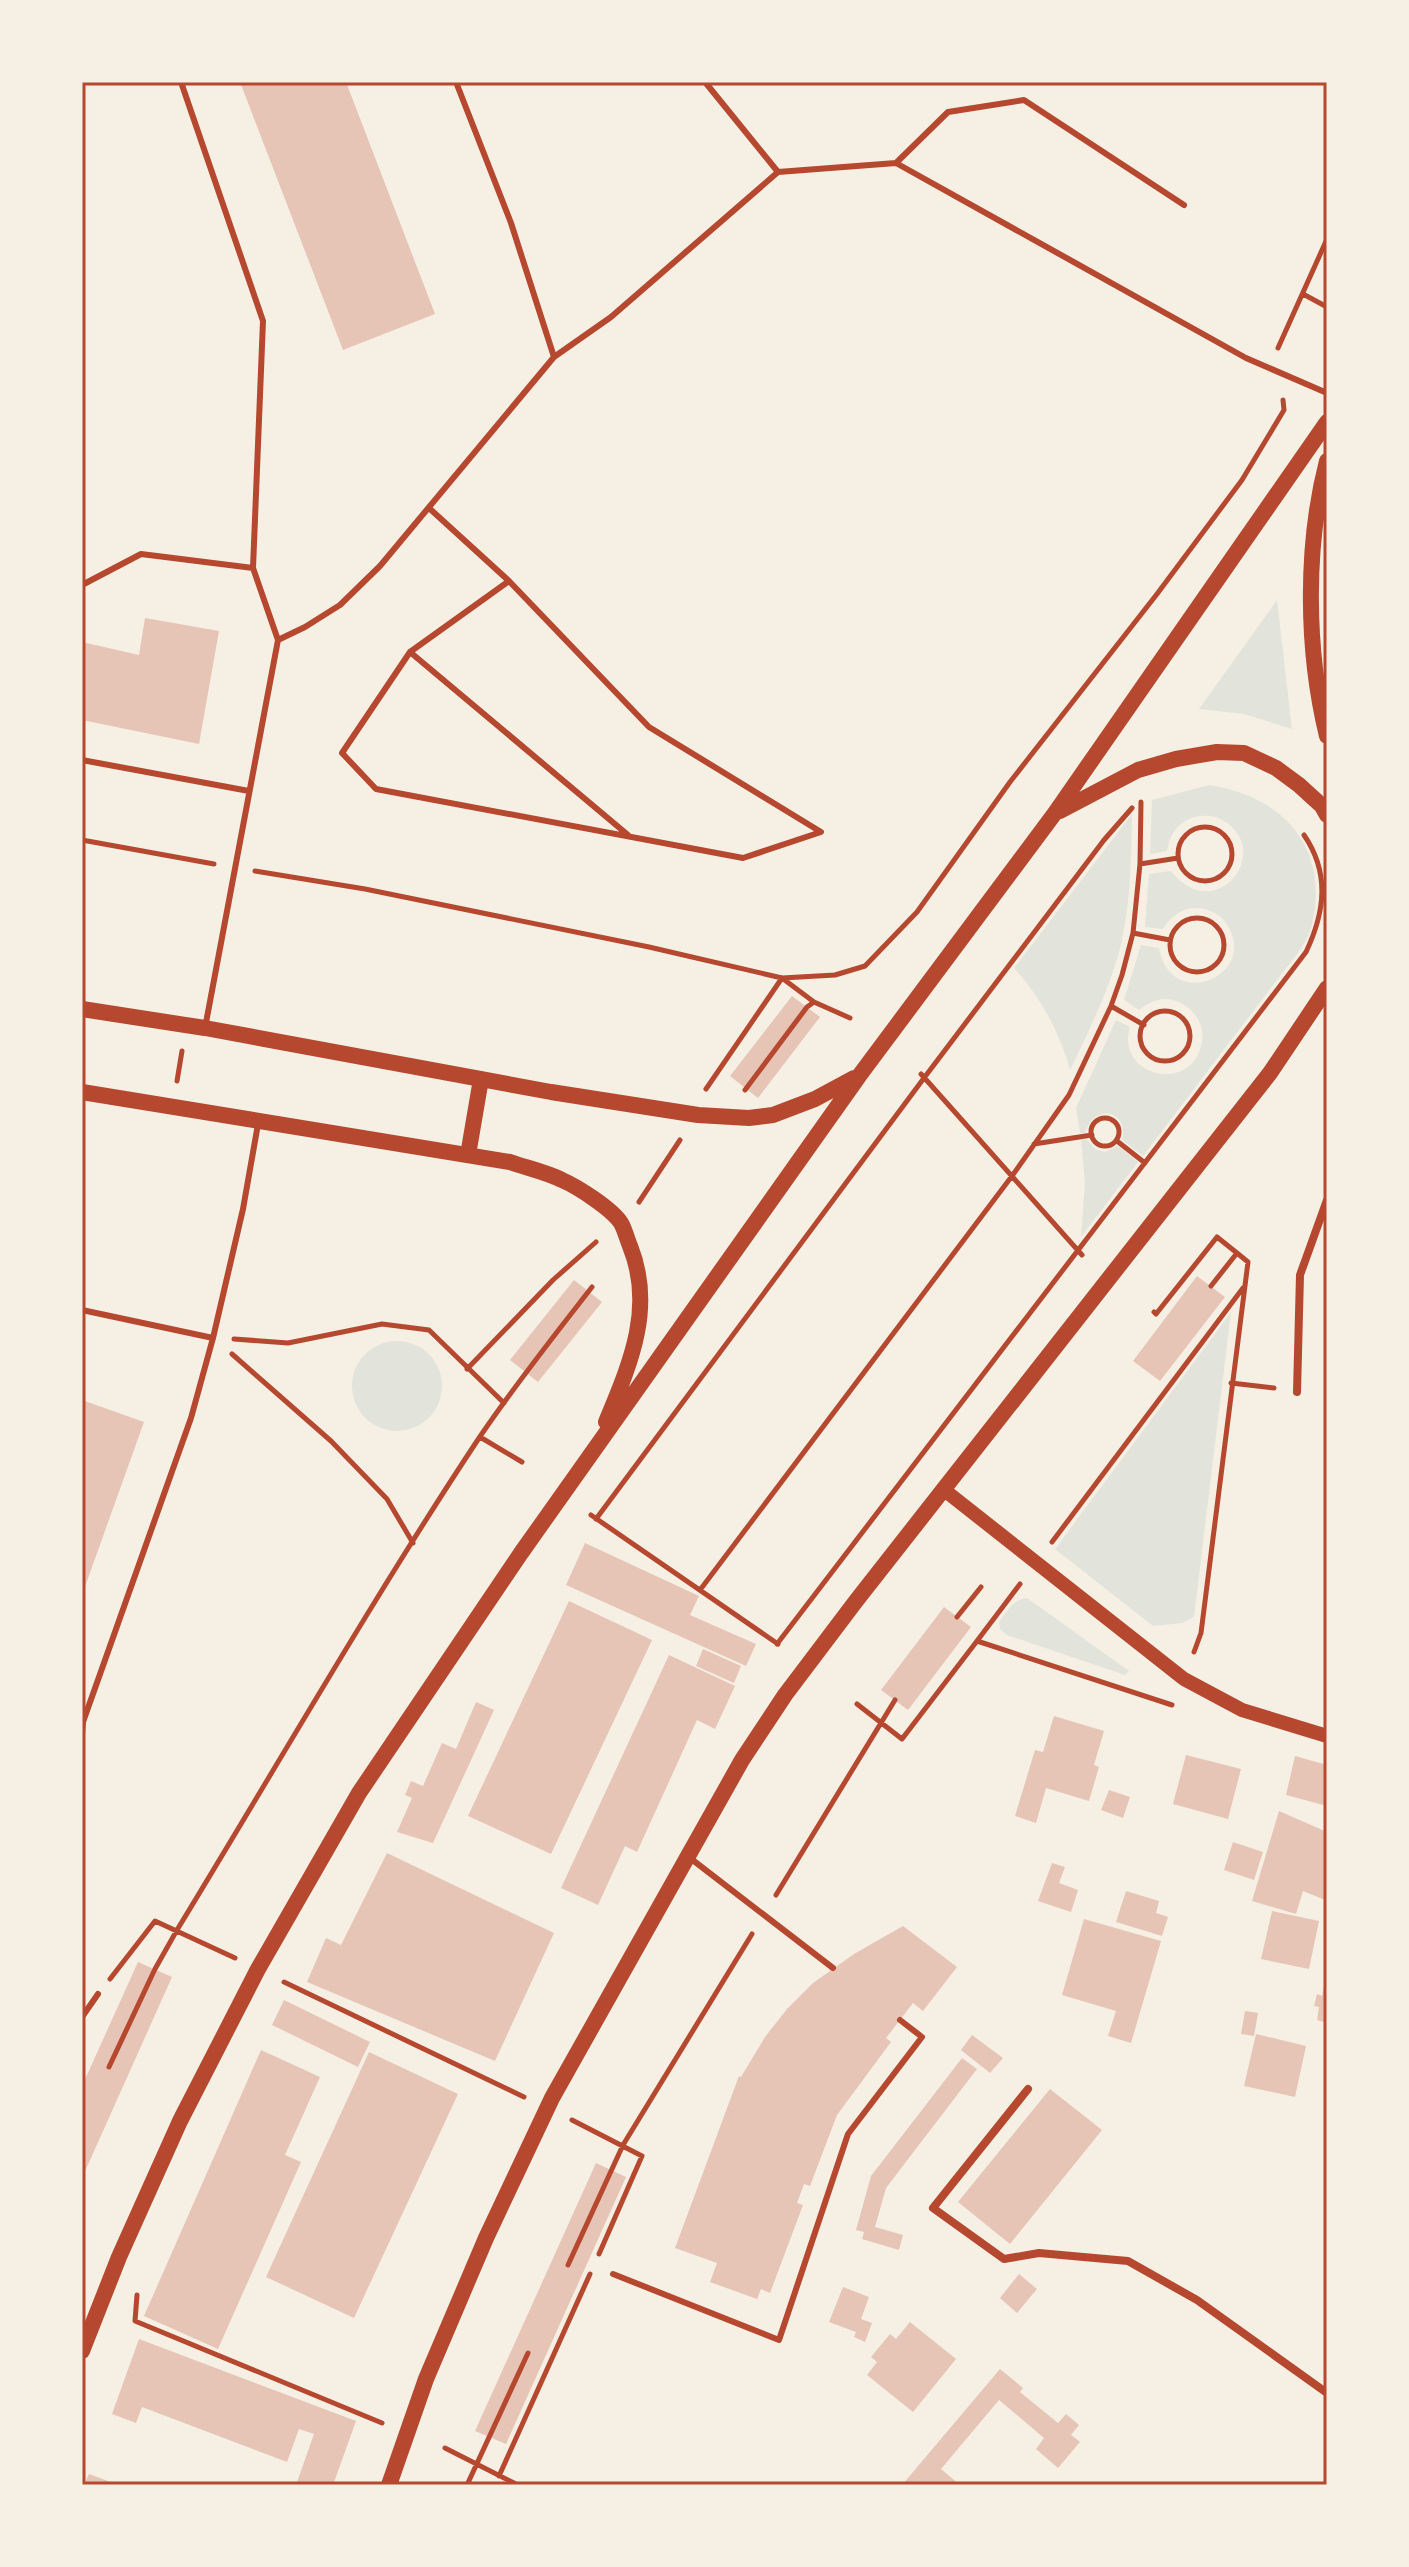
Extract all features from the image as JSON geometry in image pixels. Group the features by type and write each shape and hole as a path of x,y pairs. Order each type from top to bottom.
{"main road":[{"path":"82,2351 119,2257 180,2121 258,1969 359,1793 481,1610 859,1076 1055,813 1327,422"},
{"path":"1327,461 1311,570 1313,664 1327,736"},
{"path":"1055,813 1138,770 1217,752 1244,753 1276,768 1322,806 1327,815"},
{"path":"389,2485 438,2351 486,2238 547,2108 742,1760 785,1695 943,1489 1270,1073 1327,988"},
{"path":"82,1009 698,1115 749,1118 773,1115 815,1099 859,1076"},
{"path":"468,1155 481,1079"},
{"path":"82,1092 510,1162 562,1180 599,1203 620,1221 638,1265 642,1297 627,1371 594,1451"}],"street":[{"path":"1297,1392 1300,1275 1327,1200"},
{"path":"943,1489 1184,1679 1242,1710 1327,1736"},
{"path":"1028,2089 933,2208 1004,2259 1039,2253 1128,2261 1197,2300 1327,2393"}],"lane":[{"path":"181,82 263,321 253,568 278,640 205,1028"},
{"path":"456,82 511,223 554,357"},
{"path":"705,82 778,172"},
{"path":"896,163 948,112 1024,100 1184,205"},
{"path":"278,640 340,605 380,566 554,357 611,317 778,172 896,163 1246,358 1327,393"},
{"path":"429,508 509,581 649,727 821,832 743,858 376,789 342,753 410,652 509,581"},
{"path":"82,585 141,554 253,568"},
{"path":"410,652 630,837"},
{"path":"82,760 249,791"},
{"path":"82,1734 83,1722 191,1418 243,1209 259,1121"},
{"path":"82,1310 213,1338"},
{"path":"688,1856 833,1968"},
{"path":"82,2017 98,1994"},
{"path":"613,2274 779,2340 848,2134 922,2037 900,2020"}],"path":[{"path":"82,840 365,889 649,947 782,978 835,975 865,966 917,912 1010,782 1242,480 1284,410 1282,389 1269,367 1327,239"},
{"path":"1303,294 1327,307"},
{"path":"1153,794 1128,811 1104,840 922,1076 594,1517 780,1646 1306,952 1318,927 1322,884 1318,863 1299,828"},
{"path":"700,1590 1012,1176 1069,1095 1111,1006 1133,933 1140,864 1141,802"},
{"path":"1205,826 1223,833 1233,851 1227,870 1210,881 1190,877 1183,871 1178,858 1180,842 1186,833 1205,826"},
{"path":"1140,864 1178,858"},
{"path":"1192,918 1211,922 1223,938 1221,958 1207,971 1187,971 1172,958 1170,940 1182,922 1192,918"},
{"path":"1133,933 1170,940"},
{"path":"782,978 814,1002 850,1018"},
{"path":"703,1094 782,978"},
{"path":"744,1091 807,1007 814,1002"},
{"path":"1111,1006 1144,1025"},
{"path":"1169,1011 1178,1015 1189,1029 1188,1047 1175,1060 1156,1060 1143,1048 1140,1039 1144,1025 1152,1015 1160,1012 1169,1011"},
{"path":"177,1085 182,1050"},
{"path":"922,1076 1080,1253"},
{"path":"1101,1118 1110,1118 1117,1124 1120,1133 1117,1141 1101,1146 1093,1140 1094,1123 1101,1118"},
{"path":"1034,1144 1092,1135"},
{"path":"639,1202 683,1136"},
{"path":"1117,1141 1145,1163"},
{"path":"977,1641 1172,1707 1201,1633 1248,1262 1217,1237 1156,1314 1154,1312"},
{"path":"467,1369 553,1280 596,1242"},
{"path":"1211,1286 1237,1253"},
{"path":"1046,1549 1245,1285"},
{"path":"109,2067 177,1930 413,1543 480,1437 592,1287"},
{"path":"213,1338 288,1343 382,1324 429,1330 504,1403"},
{"path":"213,1338 331,1441 387,1499 413,1543"},
{"path":"1231,1383 1297,1392"},
{"path":"480,1437 522,1462"},
{"path":"857,1704 902,1739 1021,1583"},
{"path":"957,1617 981,1587"},
{"path":"98,1994 155,1921 642,2156 499,2476"},
{"path":"568,2265 611,2170"},
{"path":"137,2295 135,2321 383,2423"},
{"path":"467,2485 528,2353"},
{"path":"445,2448 518,2485"}],"shaded area":[{"path":"1277,600 1292,729 1244,714 1199,709"},
{"path":"1209,785 1259,801 1279,814 1295,830 1307,850 1314,872 1316,897 1312,924 1296,955 1143,1156 1122,1140 1121,1122 1110,1114 1096,1117 1085,1133 1080,1133 1076,1108 1116,1020 1130,1027 1128,1044 1134,1058 1144,1068 1171,1074 1185,1069 1196,1059 1203,1034 1194,1013 1188,1008 1163,999 1139,1010 1124,1000 1141,945 1159,948 1167,968 1179,979 1194,983 1209,980 1223,972 1232,960 1234,944 1228,926 1211,911 1191,908 1175,915 1163,929 1145,927 1149,874 1171,871 1188,886 1204,891 1219,888 1232,880 1240,867 1243,852 1239,837 1227,823 1210,816 1196,817 1182,823 1172,835 1167,851 1150,854 1152,800"},
{"path":"1132,814 1129,896 1121,944 1105,992 1070,1070 1048,1016 1014,968"},
{"path":"1081,1140 1087,1140 1095,1149 1105,1152 1118,1146 1138,1162 1081,1237 1085,1183"},
{"path":"1231,1312 1194,1617 1182,1623 1153,1626 1055,1549"},
{"path":"397,1341 414,1344 429,1354 439,1369 442,1386 439,1403 429,1418 414,1428 397,1431 380,1428 365,1418 355,1403 352,1386 355,1369 365,1354 380,1344"},
{"path":"1027,1598 1129,1671 1125,1675 1007,1635 1000,1629 999,1622 1014,1604"}],"building":[{"path":"240,82 346,82 435,314 343,350"},
{"path":"145,618 219,631 199,744 82,720 82,642 139,655"},
{"path":"792,996 820,1017 758,1098 730,1076"},
{"path":"1197,1276 1225,1297 1160,1381 1133,1361"},
{"path":"574,1280 602,1302 538,1382 510,1360"},
{"path":"82,1400 144,1422 82,1595"},
{"path":"585,1543 699,1596 690,1615 756,1644 746,1666 566,1585"},
{"path":"569,1601 652,1640 551,1854 468,1816"},
{"path":"944,1607 971,1627 908,1710 881,1690"},
{"path":"703,1649 741,1666 734,1683 696,1666"},
{"path":"669,1655 735,1686 715,1729 697,1720 637,1852 625,1846 598,1905 561,1888"},
{"path":"476,1702 494,1710 433,1843 397,1832 412,1798 405,1795 411,1781 423,1786 442,1743 456,1749"},
{"path":"1054,1716 1104,1731 1094,1765 1099,1767 1089,1801 1046,1788 1036,1823 1015,1816 1035,1750 1043,1752"},
{"path":"1186,1755 1241,1769 1228,1819 1173,1804"},
{"path":"1295,1756 1327,1765 1327,1806 1286,1795"},
{"path":"1109,1790 1130,1797 1123,1818 1101,1810"},
{"path":"1279,1811 1327,1832 1325,1900 1303,1891 1296,1914 1252,1901"},
{"path":"1233,1842 1263,1852 1254,1880 1224,1870"},
{"path":"387,1853 554,1933 495,2061 307,1982 326,1938 341,1945"},
{"path":"1052,1863 1065,1867 1059,1883 1078,1890 1071,1912 1038,1901"},
{"path":"1126,1891 1159,1901 1156,1913 1168,1917 1162,1936 1116,1922"},
{"path":"1272,1911 1319,1921 1309,1969 1261,1959"},
{"path":"1084,1919 1161,1941 1131,2043 1108,2036 1116,2011 1062,1995"},
{"path":"903,1926 957,1967 923,2011 913,2003 886,2038 891,2042 837,2115 810,2186 804,2184 797,2203 803,2205 770,2293 761,2289 757,2299 710,2282 717,2263 675,2248 739,2076 787,2009 813,1983 854,1954"},
{"path":"138,1962 172,1977 82,2178 82,2086"},
{"path":"1324,1985 1327,1986 1327,2023 1317,2020 1319,2007 1314,2006 1317,1994 1322,1996"},
{"path":"284,2000 370,2042 358,2067 272,2025"},
{"path":"1245,2011 1258,2013 1254,2036 1241,2034"},
{"path":"1256,2034 1306,2046 1295,2097 1244,2086"},
{"path":"972,2035 1003,2058 990,2073 961,2050"},
{"path":"261,2050 320,2077 285,2155 301,2162 218,2349 144,2316"},
{"path":"369,2052 458,2094 354,2318 266,2277"},
{"path":"962,2058 977,2069 886,2188 875,2227 903,2235 899,2250 862,2239 864,2232 856,2230 871,2176"},
{"path":"1050,2089 1102,2130 1010,2244 958,2202"},
{"path":"596,2163 626,2177 506,2444 475,2431"},
{"path":"1019,2274 1037,2289 1017,2313 1000,2298"},
{"path":"843,2287 869,2297 861,2319 872,2323 865,2342 854,2337 856,2332 829,2322"},
{"path":"910,2322 956,2359 913,2412 867,2375 877,2362 871,2357 890,2334 896,2339"},
{"path":"139,2339 356,2421 333,2485 296,2485 314,2434 299,2429 287,2462 142,2407 136,2423 112,2414"},
{"path":"1000,2369 1023,2388 1020,2392 1058,2423 1066,2414 1079,2425 1071,2435 1080,2442 1058,2468 1036,2449 1044,2438 999,2400 941,2469 960,2485 902,2485"},
{"path":"89,2474 119,2485 84,2485"}]}
